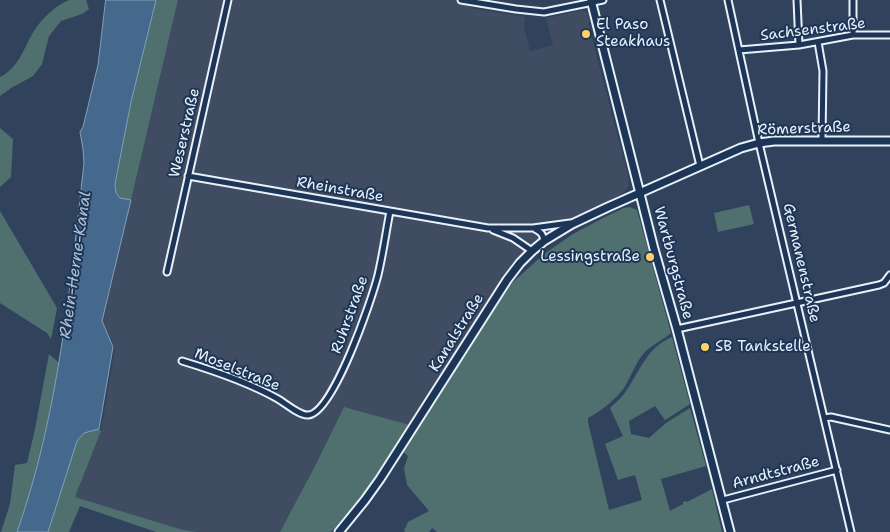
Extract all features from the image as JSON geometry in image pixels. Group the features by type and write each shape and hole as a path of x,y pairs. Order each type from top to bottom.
{"main road":[{"name":"Wartburgstraße","path":"591,1 730,532"},
{"name":"Römerstraße","path":"640,193 742,148 759,143 822,140 890,141"},
{"name":"Kanalstraße","path":"338,532 380,479 507,280 520,264 544,241 577,222 640,193"}],"street":[{"name":"Weserstraße","path":"167,272 228,0"},
{"path":"462,0 544,12 603,0"},
{"path":"660,0 700,166"},
{"name":"Germanenstraße","path":"728,0 759,143 851,532"},
{"path":"797,0 799,45"},
{"path":"853,0 853,35"},
{"name":"Sachsenstraße","path":"739,50 799,45 853,35 890,35"},
{"path":"818,42 823,71 822,140"},
{"name":"Rheinstraße","path":"188,176 488,228 533,228 577,222"},
{"name":"Ruhrstraße","path":"310,415 316,412 330,395 349,357 370,302 390,211"},
{"name":"Rheinstraße","path":"488,228 513,238 532,251"},
{"path":"533,228 542,234 544,241"},
{"path":"677,329 879,285 884,283 890,275"},
{"name":"Moselstraße","path":"182,360 257,388 304,415 310,415"},
{"path":"824,418 831,417 890,430"},
{"name":"Arndtstraße","path":"723,500 836,470"}],"shaded area":[{"path":"178,0 473,0 470,8 525,17 524,27 530,51 553,45 546,18 582,10 587,12 590,23 588,23 629,180 628,187 623,193 574,218 539,240 516,261 410,425 344,407 280,532 197,532 183,530 75,497 101,431 115,348 102,321"}],"green space":[{"path":"69,0 86,0 89,9 82,14 61,21 49,36 42,64 33,76 0,96 0,77 7,73 16,63 41,21 54,9"},
{"path":"156,0 178,0 131,200 120,198 116,193 115,184 131,102"},
{"path":"0,128 13,139 11,177 0,187"},
{"path":"749,205 754,224 718,232 714,213"},
{"path":"630,207 637,210 671,333 643,354 624,388 616,397 588,418 609,510 642,500 635,475 618,480 605,444 623,436 610,408 624,394 649,354 672,337 690,404 665,420 655,406 629,421 631,434 649,438 666,423 690,408 706,466 661,479 670,511 683,504 683,502 687,502 712,489 722,532 437,532 432,528 429,532 405,532 408,522 429,511 407,485 404,468 408,456 403,452 511,284 544,254 573,234 624,208"},
{"path":"0,211 57,308 51,339 47,333 0,303"},
{"path":"49,354 59,363 47,427 36,469 17,532 1,532 10,504 15,465 27,463"},
{"path":"344,407 410,425 373,483 331,532 280,532 315,466"},
{"path":"99,429 101,431 75,497 183,530 197,532 156,532 80,506 69,532 47,532 77,441 84,433"}],"water":[{"name":"Rhein-Herne-Kanal","path":"106,0 156,0 131,102 115,184 116,193 120,198 131,200 102,321 113,347 99,429 84,433 77,441 48,532 17,532 43,442 61,349 84,163 80,132 83,127 98,65"}],"place":[{"name":"El Paso Steakhaus","path":"586,34"},
{"name":"Lessingstraße","path":"650,257"},
{"name":"SB Tankstelle","path":"705,347"}]}
